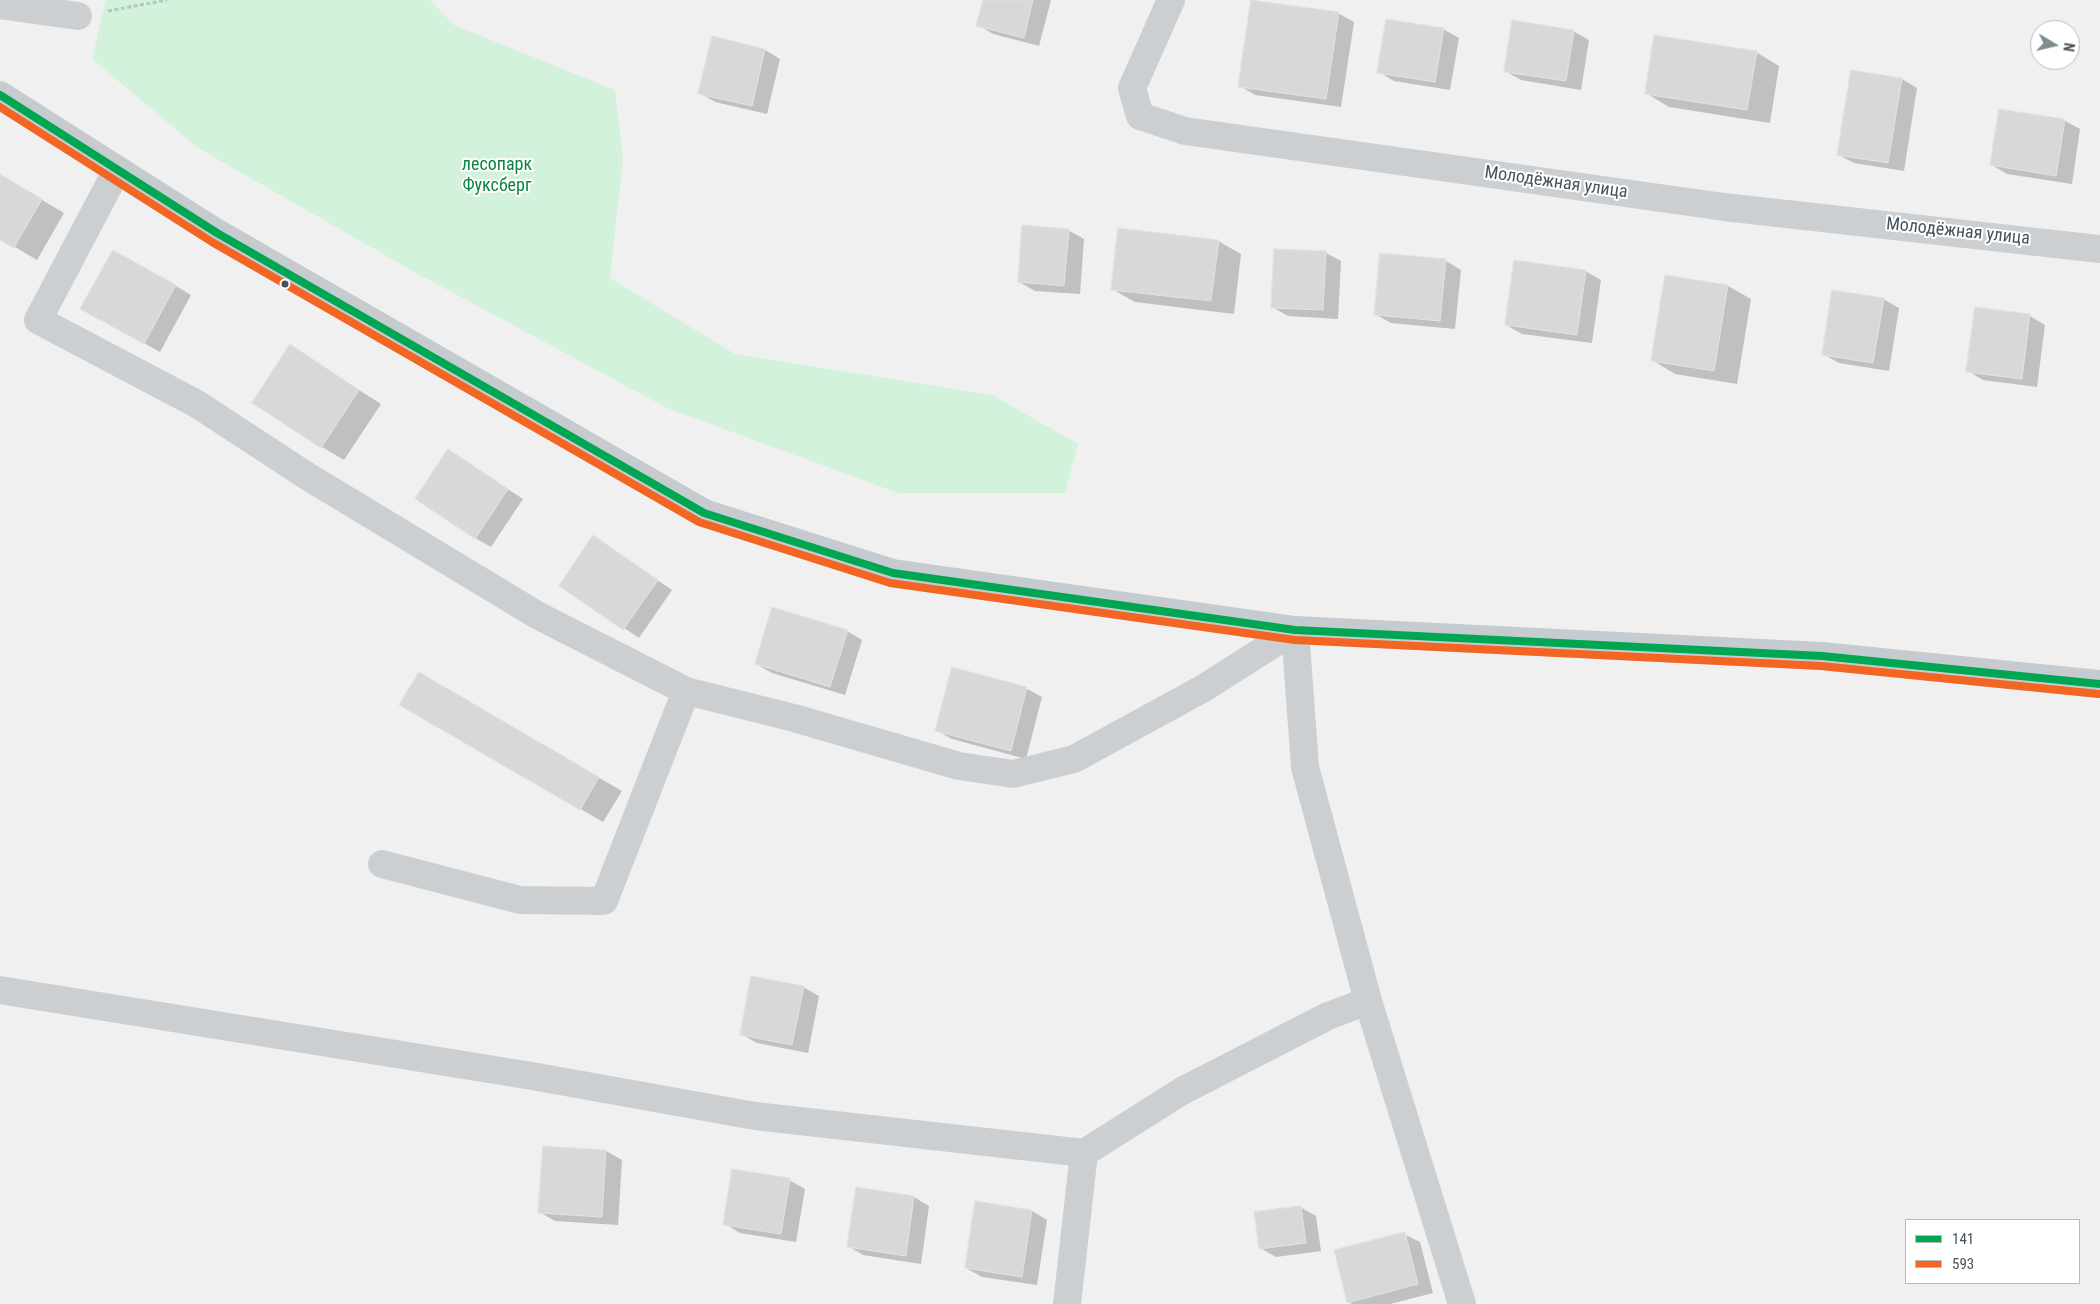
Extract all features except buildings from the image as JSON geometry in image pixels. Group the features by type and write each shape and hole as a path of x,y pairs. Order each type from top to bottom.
{"main road":[{"path":"0,95 217,233 704,513 893,573 1295,630 1822,656 2100,684"}],"street":[{"name":"Молодёжная улица","path":"1170,0 1132,88 1140,116 1185,131 1724,207 2100,249"},
{"path":"0,5 78,16"},
{"path":"117,170 38,320 197,404 307,476 537,615 686,691 794,718 960,766 1013,774 1074,758 1204,688 1295,630 1305,767 1368,1001 1462,1304"},
{"path":"382,864 520,900 604,901 686,691"},
{"path":"0,990 532,1076 755,1116 1084,1153 1182,1090 1328,1016 1368,1001"},
{"path":"1067,1304 1084,1153"}],"path":[{"path":"78,16 167,0"}],"green space":[{"name":"лесопарк Фуксберг","path":"106,0 430,0 454,25 615,90 623,159 610,278 735,354 992,395 1078,444 1065,493 898,493 667,408 420,275 198,148 92,59"}],"transit line":[{"name":"141","path":"0,95 217,233 704,513 893,573 1295,630 1822,656 2100,684"},
{"name":"593","path":"0,107 212,242 699,522 890,583 1295,640 1821,666 2099,694"}]}
